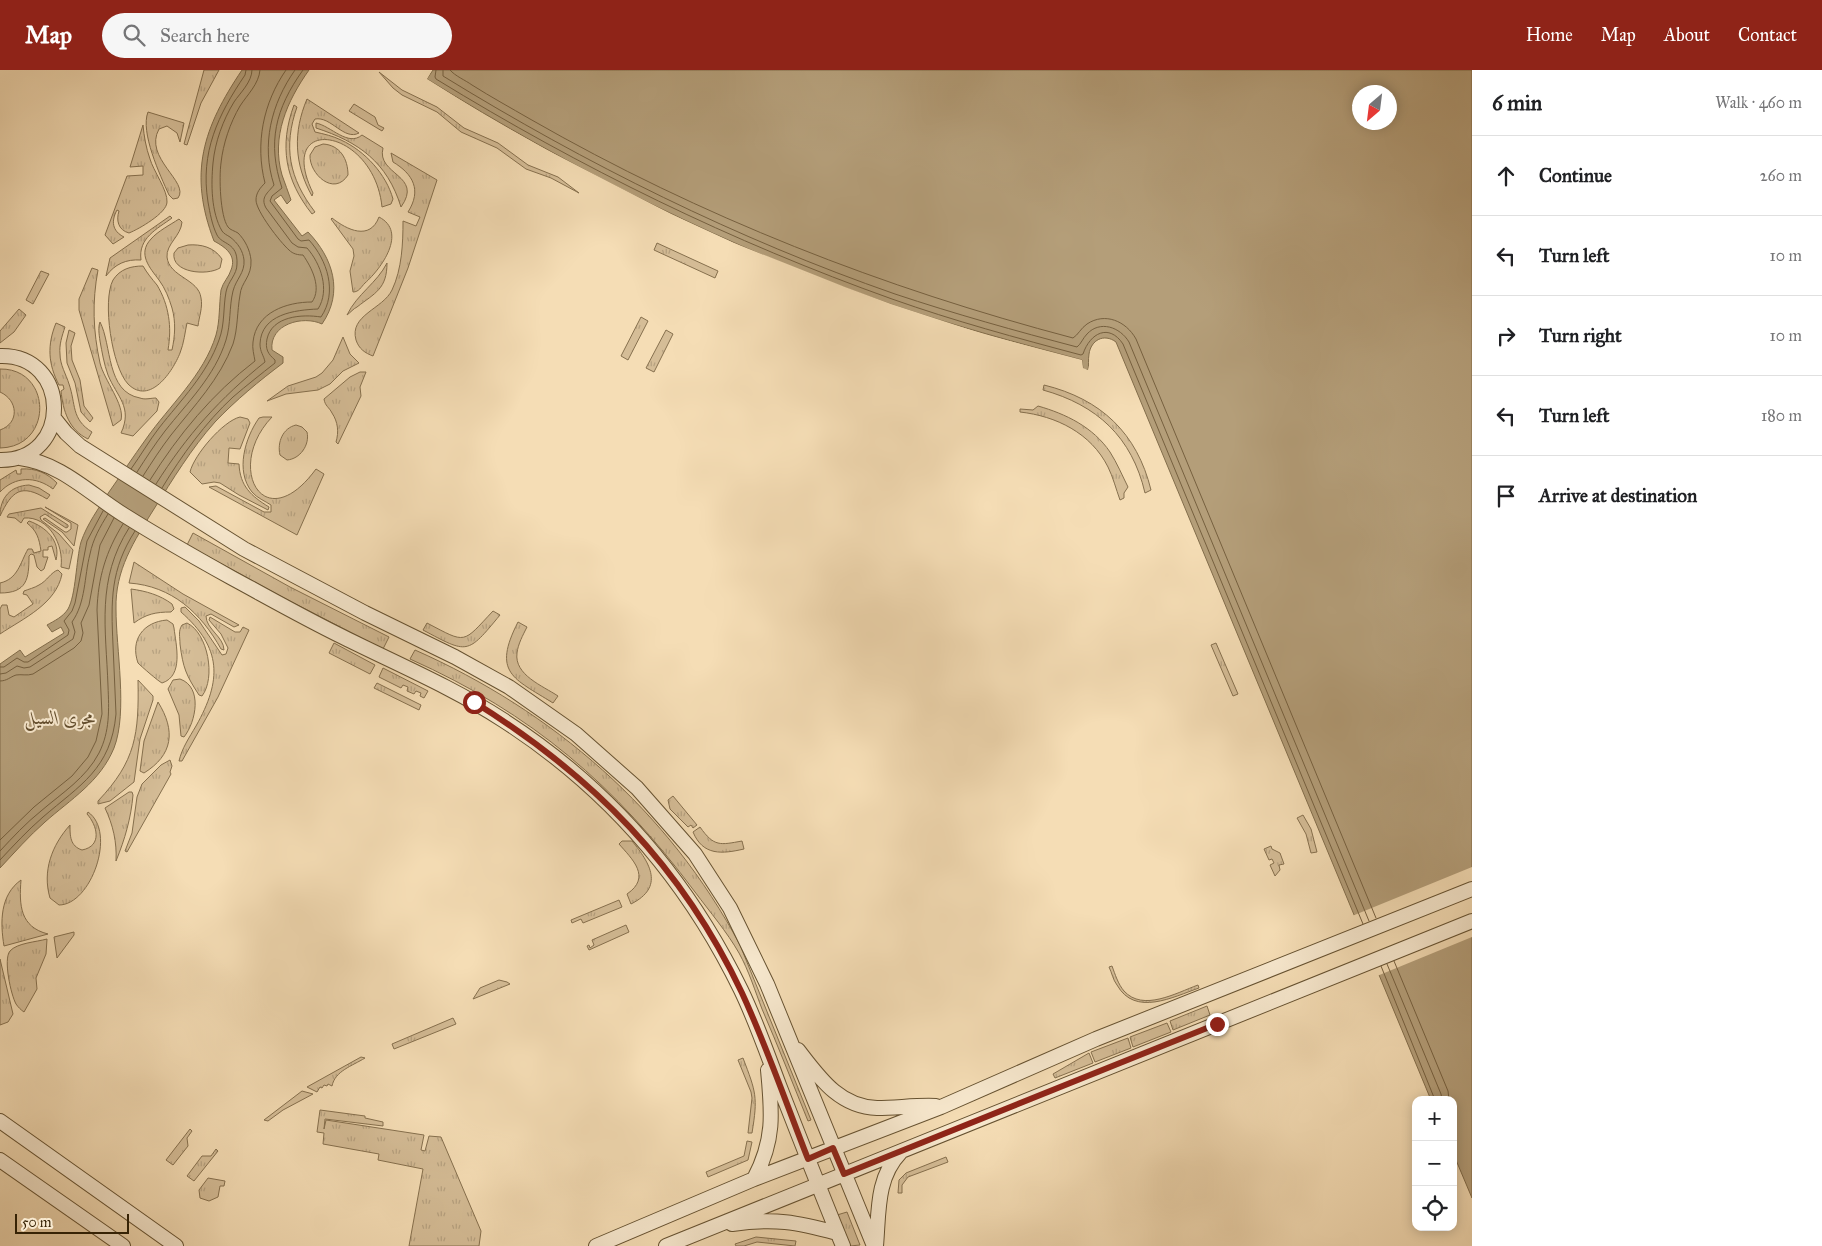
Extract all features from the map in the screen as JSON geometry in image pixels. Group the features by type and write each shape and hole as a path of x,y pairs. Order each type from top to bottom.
{"street":[{"path":"0,356 20,359 42,373 52,390 54,399 54,418 51,429 39,446 7,462"},
{"path":"54,418 73,440 220,535 365,613 489,676 532,702 597,752 656,808 708,871 730,908 756,959 875,1246"},
{"path":"7,462 40,461 58,469 127,517 173,544 298,614 474,702 531,739 577,776 632,828 655,854 682,890 728,964 748,1007 840,1240"},
{"path":"596,1246 754,1179 941,1107 1096,1039 1472,889"},
{"path":"666,1246 1472,921"},
{"path":"788,1037 826,1085 851,1103 879,1108 941,1107"},
{"path":"754,1179 766,1153 772,1125 766,1052"},
{"path":"0,1121 176,1246"},
{"path":"875,1246 882,1183 890,1166 902,1151"},
{"path":"0,1160 123,1246"},
{"path":"711,1227 772,1220 806,1224 840,1240"}],"green space":[{"path":"204,70 219,70 201,103 187,145 184,144"},
{"path":"379,72 402,90 437,107 464,128 498,143 528,165 558,177 579,193 551,178 526,169 497,148 461,132 437,112 402,95"},
{"path":"307,99 359,133 348,134 321,119 315,119 312,124 315,132 341,140 358,150 373,164 390,190 393,199 391,204 382,207 375,180 362,160 346,146 330,140 316,141 306,150 304,167 313,193 312,196 302,172 298,148 299,124"},
{"path":"354,104 375,117 378,125 384,128 382,131 349,111"},
{"path":"294,105 297,107 290,136 291,162 299,187 315,212 312,214 296,188 287,162 287,135"},
{"path":"148,112 184,123 180,142 177,133 167,126 159,129 156,140 157,150 161,159 178,185 180,192 178,198 173,199 169,195 152,154 147,131 146,120"},
{"path":"316,123 351,139 362,135 383,148 383,157 386,164 404,181 407,188 407,196 401,207 388,178 369,156 345,140 316,128"},
{"path":"143,125 145,142 152,164 167,197 166,206 158,216 129,233 120,227 118,221 119,211 117,210 113,222 117,232 124,237 113,244 105,235 127,176 143,175 143,166 130,167"},
{"path":"323,144 334,147 345,158 348,175 336,184 323,180 311,162 310,155 315,147"},
{"path":"391,153 437,180 408,268 373,356 367,354 357,343 355,331 357,324 388,297 400,265 403,221 416,226 420,217 408,212 414,197 413,183 406,172 393,162"},
{"path":"170,216 172,218 155,230 142,246 141,260 130,260 121,263 106,276 110,258"},
{"path":"379,217 387,224 391,232 392,241 389,250 378,269 358,290 353,292 350,271 354,256 353,249 331,219 351,229 364,231 370,229"},
{"path":"179,219 182,222 181,227 167,252 167,257 173,269 195,286 199,292 202,305 198,326 187,323 177,360 160,384 144,391 136,390 122,376 113,349 108,303 110,290 113,280 119,273 130,268 143,266 157,285 167,308 170,333 168,350 172,350 175,329 172,308 163,286 146,261 145,250 154,236"},
{"path":"657,243 718,271 715,278 654,250"},
{"path":"198,245 211,249 222,259 220,268 199,272 184,269 178,265 174,253 178,248"},
{"path":"387,263 385,279 379,289 347,315 356,301 378,277"},
{"path":"92,268 98,270 94,317 100,363 120,407 121,414 121,420 113,426 79,310 79,299"},
{"path":"41,271 49,274 33,304 26,300"},
{"path":"19,309 26,315 14,332 0,343 0,331"},
{"path":"641,317 648,321 628,360 621,356"},
{"path":"100,322 112,366 121,387 129,394 142,399 156,398 159,402 157,411 133,436 121,433 125,409 105,367 99,336"},
{"path":"56,323 65,327 60,347 60,358 77,416 85,427 92,432 88,439 76,431 68,419 62,398 61,391 64,389 63,385 59,385 53,370 50,347"},
{"path":"69,330 75,333 71,346 72,360 80,380 84,406 93,418 90,422 81,412 75,383 67,363 66,343"},
{"path":"666,330 673,334 654,372 646,368"},
{"path":"343,337 350,354 359,363 343,371 330,384 318,390 286,394 267,401 288,386 316,377 322,373 333,360"},
{"path":"0,369 17,372 30,381 37,393 40,408 37,422 30,435 18,444 0,448 0,430 11,422 14,417 14,411 10,400 0,392"},
{"path":"360,372 366,372 360,387 361,396 338,444 336,442 337,423 324,399 350,377"},
{"path":"1044,385 1083,399 1114,421 1126,435 1136,452 1145,470 1151,490 1145,493 1131,455 1109,426 1096,414 1080,405 1062,396 1043,390"},
{"path":"1038,406 1069,417 1096,435 1113,456 1128,487 1124,493 1124,498 1120,500 1110,471 1101,455 1082,436 1059,422 1020,412 1020,409 1033,410"},
{"path":"240,417 248,419 250,423 240,449 229,448 228,463 239,464 244,484 257,499 269,507 268,510 220,483 202,484 190,472 197,457 210,440 226,425"},
{"path":"272,417 258,437 251,456 251,474 256,488 267,497 280,498 297,489 316,469 324,474 297,535 209,487 216,486 264,512 271,512 271,505 254,494 247,484 243,465 246,445 250,435 259,418"},
{"path":"296,425 302,427 307,432 307,442 300,454 287,460 280,455 280,441 284,432"},
{"path":"21,469 32,469 41,472 57,483 53,489 33,480 19,481 12,483 0,492 0,480 16,470 17,474 21,474"},
{"path":"29,485 39,488 50,495 47,499 30,491 18,492 13,495 4,507 0,516 0,510 7,494 16,488"},
{"path":"45,507 78,525 74,546 62,532 43,519 45,518 65,532 71,529 71,523"},
{"path":"41,508 68,525 66,528 45,514 40,517 73,550 69,569 61,567 60,550 57,541 47,527 33,519 24,518 21,523 15,518 7,517 9,514"},
{"path":"29,521 41,527 51,536 56,547 56,560 52,546 48,547 48,550 43,550 43,557 48,557 44,569 41,571 37,567 34,555 31,554 29,556 25,583 16,590 0,593 0,583 15,574 28,549 32,549 34,553 41,551 37,535 27,523"},
{"path":"193,533 290,587 389,637 383,649 187,545"},
{"path":"134,562 183,594 239,625 234,627 211,614 206,616 209,625 221,641 224,650 221,649 204,624 184,604 159,590 129,583"},
{"path":"58,570 62,574 59,585 46,602 29,616 0,634 0,609 2,605 7,605 9,615 14,617 33,604 27,595 23,594 24,591 42,583"},
{"path":"131,589 158,596 172,604 174,609 171,612 147,616 134,623"},
{"path":"185,607 199,621 222,655 226,654 228,648 221,634 209,620 210,617 235,632 240,632 243,627 249,630 218,697 182,761 179,761 184,747 205,709 210,694 214,665 211,652 204,639 181,612 181,608"},
{"path":"493,611 500,615 480,638 473,644 466,646 449,643 423,630 427,623 450,635 463,637 475,630"},
{"path":"167,620 173,624 177,659 173,674 162,683 138,663 136,647 137,640 145,628 159,621"},
{"path":"518,622 527,627 517,653 517,661 520,668 531,679 558,696 553,703 517,680 507,663 510,639"},
{"path":"187,623 200,636 208,656 209,678 202,696 199,695 191,682 182,659 180,632 182,625"},
{"path":"334,643 375,665 370,674 329,653"},
{"path":"1216,643 1238,694 1233,696 1211,645"},
{"path":"415,650 466,675 514,703 560,735 603,770 642,809 679,851 711,896 740,945 811,1120 808,1121 739,953 718,922 665,854 634,818 569,756 495,704 454,680 410,659"},
{"path":"383,668 428,691 424,698 420,696 421,693 416,691 414,694 407,691 408,687 403,685 401,688 379,677"},
{"path":"180,679 192,689 195,697 192,723 184,737 181,736 179,715 168,689 173,680"},
{"path":"138,680 153,696 153,700 140,739 134,782 110,801 98,804 98,801 111,787 120,773 133,746 138,716"},
{"path":"377,683 421,705 419,710 374,688"},
{"path":"158,702 167,723 169,742 161,758 144,773 140,771 144,741"},
{"path":"170,760 172,766 171,774 127,852 125,851 132,833 137,797 142,784 161,765"},
{"path":"129,792 132,792 133,795 131,812 125,837 116,861 114,834 105,808"},
{"path":"673,796 697,825 693,828 691,825 688,827 670,809 668,800"},
{"path":"88,812 96,822 100,835 100,850 96,866 90,881 81,893 71,902 59,905 50,898 48,888 47,878 50,859 58,841 70,825 71,837 75,846 82,850 89,848 93,844 96,835 91,819 87,814"},
{"path":"1303,815 1311,829 1317,852 1311,853 1306,834 1297,818"},
{"path":"700,827 709,838 718,843 742,841 744,849 721,852 708,849 697,840 693,832"},
{"path":"622,841 632,841 649,866 651,874 648,890 642,897 631,904 627,894 634,888 639,875 634,862 619,844"},
{"path":"1271,846 1272,849 1280,853 1284,864 1279,865 1280,870 1275,876 1270,865 1274,863 1272,859 1269,860 1264,849"},
{"path":"21,880 20,898 23,914 32,926 48,934 4,946 2,919 5,901 14,886"},
{"path":"619,900 622,907 583,923 581,919 572,923 571,920"},
{"path":"626,925 629,932 589,950 587,946 589,945 590,948 594,945 592,940"},
{"path":"74,932 74,935 57,958 54,937"},
{"path":"47,939 46,954 36,978 37,989 24,1012 16,1004 12,993 8,977 8,955 17,946"},
{"path":"0,959 13,1014 8,1022 0,1025"},
{"path":"1112,966 1118,982 1124,991 1140,1000 1160,999 1198,985 1199,988 1155,1002 1134,1000 1125,995 1116,983 1109,967"},
{"path":"499,980 510,984 473,999 480,988"},
{"path":"1207,1006 1210,1015 1173,1030 1170,1021"},
{"path":"453,1018 456,1024 394,1049 392,1044"},
{"path":"1167,1023 1171,1032 1133,1047 1130,1037"},
{"path":"1128,1038 1131,1048 1095,1062 1091,1052"},
{"path":"1089,1053 1093,1063 1055,1078 1053,1074"},
{"path":"361,1057 365,1058 340,1073 332,1086 324,1085 317,1092 307,1087"},
{"path":"743,1058 755,1095 752,1133 748,1133 751,1092 738,1060"},
{"path":"302,1091 313,1094 283,1110 268,1121 264,1120"},
{"path":"320,1110 365,1116 365,1118 383,1122 383,1126 325,1119 324,1129 326,1120 424,1135 421,1150 425,1151 429,1136 441,1137 481,1231 479,1246 409,1246 423,1169 378,1160 379,1154 323,1144 324,1133 317,1132"},
{"path":"190,1129 192,1131 187,1138 188,1146 173,1165 166,1160"},
{"path":"747,1141 752,1142 748,1160 708,1177 706,1172 744,1156"},
{"path":"216,1149 218,1151 194,1181 187,1176 202,1156 211,1156"},
{"path":"946,1157 948,1162 908,1177 902,1185 902,1193 898,1193 899,1180 906,1173"},
{"path":"208,1178 225,1181 224,1186 220,1186 218,1197 209,1201 200,1198 199,1190"},
{"path":"847,1212 860,1245 850,1246 837,1215"},
{"path":"756,1237 796,1241 795,1246 757,1242 744,1246 736,1246 735,1244"}],"water":[{"name":"مجرى السيل","path":"242,70 309,70 288,107 283,120 278,147 282,175 291,200 287,204 281,195 274,200 302,236 308,232 324,253 333,276 333,300 322,324 314,321 297,321 281,328 276,334 272,350 283,357 283,363 239,398 206,432 139,533 122,569 117,595 116,625 121,699 118,733 114,748 101,771 93,780 39,827 0,868 0,664 20,650 25,657 64,633 61,627 52,632 47,625 64,614 71,603 79,549 86,529 141,446 195,377 210,350 217,330 221,290 230,273 232,260 229,252 214,241 206,217 201,172 209,132 229,91"},
{"path":"433,70 1472,70 1472,1198 1457,1162 1457,1096 1429,1096 1116,342 1103,338 1095,342 1090,349 1088,370 1083,369 1082,360 940,320 832,283 712,233 654,205 596,176 483,113 427,79"}],"pier":[{"path":"430,70 432,70 427,79 486,116 671,214 734,243 891,304 986,335 1082,360 1083,368 1088,370 1089,366 1092,367 1091,371 1088,373 1081,370 1080,362 985,337 891,307 733,245 670,216 545,152 485,118 425,81"},
{"path":"1472,867 1472,937 1377,976 1352,916"}],"route":[{"path":"474,702 531,739 584,781 632,828 669,872 712,936 728,964 755,1022 808,1159 833,1148 844,1174 1217,1024"}]}
